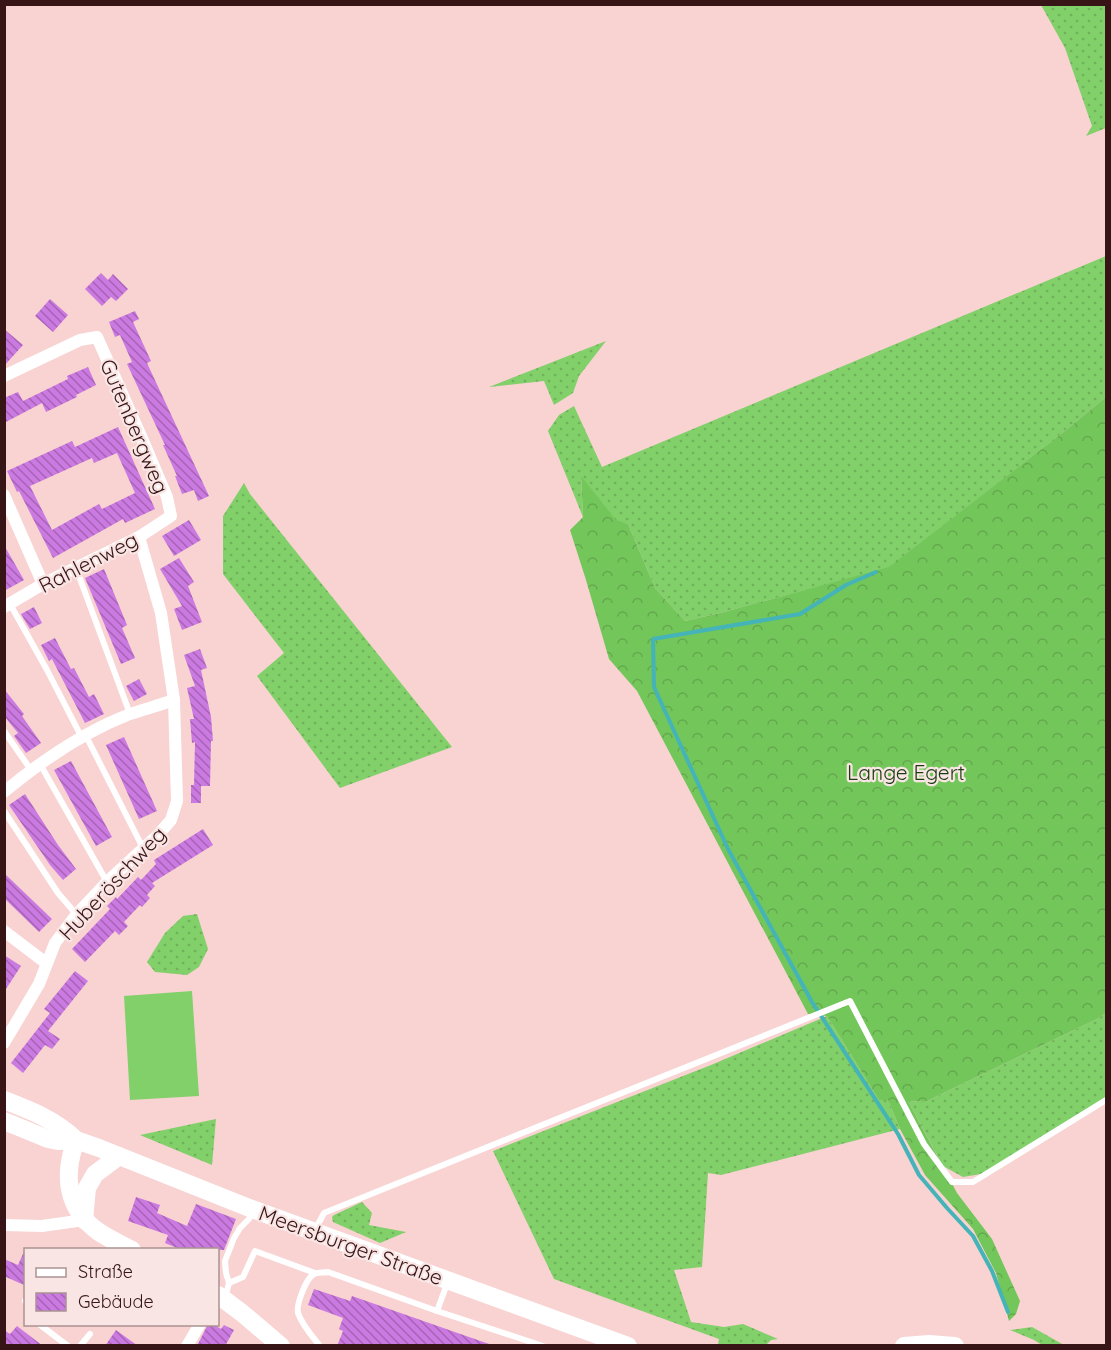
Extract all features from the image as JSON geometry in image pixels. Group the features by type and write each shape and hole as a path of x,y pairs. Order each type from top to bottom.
{"street":[{"name":"Gutenbergweg","path":"4,376 80,340 97,337 167,497 171,516"},
{"path":"4,495 43,584"},
{"name":"Rahlenweg","path":"7,606 43,584 139,537 171,516"},
{"name":"Huberöschweg","path":"4,1043 39,984 55,943 76,915 107,882 144,849 171,820 177,801 174,700 161,613 139,537"},
{"path":"4,792 35,767 105,725 130,714 174,700"},
{"path":"4,931 46,963"},
{"name":"Meersburger Straße","path":"4,1100 48,1118 76,1140"},
{"name":"Meersburger Straße","path":"4,1121 48,1139 76,1140 252,1209 628,1346"},
{"path":"76,1140 69,1168 69,1189 73,1201 84,1220 99,1232 128,1248"},
{"path":"84,1220 87,1188 95,1174 118,1156"},
{"path":"4,1225 42,1226 84,1220"},
{"path":"221,1294 281,1346"},
{"path":"188,1346 199,1326"},
{"path":"904,1346 929,1344 955,1346"}],"lane":[{"path":"76,567 130,714"},
{"path":"7,606 48,670 144,849"},
{"path":"4,731 35,767 107,882"},
{"path":"4,811 58,893 76,915"},
{"path":"314,1231 324,1213 850,1001 924,1144 952,1182 973,1182 1107,1100"},
{"path":"221,1294 226,1273 225,1262 234,1238 249,1219 252,1209"},
{"path":"221,1294 243,1277 255,1251 315,1273 328,1272 543,1346"},
{"path":"315,1273 308,1279 297,1307 307,1329 320,1346"},
{"path":"437,1311 448,1280"},
{"path":"42,1326 68,1346"},
{"path":"80,1346 90,1334"}],"green space":[{"path":"1041,5 1106,5 1106,128 1086,136 1092,126 1065,48"},
{"path":"1106,256 1106,397 889,568 685,621 655,588 628,524 616,521 581,477 583,517 548,431 559,415 574,406 602,467"},
{"path":"606,341 579,376 573,393 554,405 544,381 489,387"},
{"name":"Lange Egert","path":"1106,397 1106,1013 925,1102 908,1101 957,1193 992,1239 1020,1301 1016,1314 1009,1321 996,1273 973,1229 925,1175 900,1129 888,1100 879,1100 827,1016 808,1014 637,691 609,659 570,530 583,517 581,476 616,520 628,524 655,588 685,621 724,612 889,567"},
{"path":"244,483 250,494 452,747 340,788 257,676 284,653 223,574 223,516"},
{"path":"197,914 208,949 199,967 187,975 155,972 147,962 165,933 183,916"},
{"path":"192,991 199,1096 130,1100 124,996"},
{"path":"1106,1013 1106,1099 981,1174 963,1177 943,1166 908,1101 925,1102"},
{"path":"827,1016 879,1100 888,1100 900,1129 721,1175 708,1173 702,1267 674,1270 691,1322 724,1327 743,1324 778,1339 771,1340 766,1345 718,1345 719,1339 554,1279 493,1151 711,1065"},
{"path":"216,1119 212,1165 140,1135"},
{"path":"362,1202 372,1213 369,1225 406,1232 380,1243 333,1222 334,1215"},
{"path":"1032,1327 1064,1345 1042,1345 1010,1330"}],"building":[{"path":"101,273 108,280 113,274 128,289 116,301 111,297 102,306 85,289"},
{"path":"50,299 68,315 53,332 35,316"},
{"path":"135,311 139,319 133,322 151,361 147,363 209,496 198,501 194,490 182,494 175,476 177,476 163,445 165,445 127,364 132,362 120,335 115,337 109,322"},
{"path":"4,329 23,345 4,366"},
{"path":"88,367 96,385 46,412 42,403 4,423 4,398 18,392 23,401"},
{"path":"118,427 155,509 125,523 123,519 53,558 7,471 72,441 75,447","holes":["117,453 135,493 102,509 99,504 52,530 30,486 92,458 94,463"]},
{"path":"189,520 201,540 174,556 162,536"},
{"path":"4,545 24,580 4,591"},
{"path":"179,558 194,582 188,586 202,622 182,630 174,609 182,606 160,569"},
{"path":"104,569 127,625 122,628 135,658 121,664 85,578"},
{"path":"34,607 42,623 30,629 21,614"},
{"path":"55,638 89,697 94,694 104,714 85,723 52,659 49,661 41,645"},
{"path":"200,649 207,668 201,670 211,717 213,741 211,741 210,786 201,786 201,803 191,803 191,785 194,785 195,742 192,743 190,719 194,719 187,688 195,686 184,655"},
{"path":"139,679 147,694 134,701 126,686"},
{"path":"4,689 24,714 22,716 41,743 26,753 14,736 18,733 4,716"},
{"path":"124,737 157,811 139,819 106,745"},
{"path":"71,761 112,837 96,846 54,770"},
{"path":"25,794 76,869 63,880 9,805"},
{"path":"203,829 213,845 152,883 155,886 147,895 150,898 124,922 128,926 119,935 115,931 85,962 72,949 110,909 107,906 138,877 141,880 156,864 154,860"},
{"path":"4,873 52,919 39,932 4,898"},
{"path":"4,955 21,966 4,992"},
{"path":"75,971 88,981 48,1031 60,1039 52,1049 45,1045 23,1073 11,1063 50,1013 44,1009"},
{"path":"136,1197 160,1205 157,1213 187,1226 196,1204 236,1219 224,1250 177,1248 165,1243 168,1235 128,1221"},
{"path":"24,1252 24,1285 4,1276 4,1259 18,1265"},
{"path":"314,1289 350,1301 352,1296 489,1344 488,1346 337,1346 343,1331 339,1329 343,1318 308,1305"},
{"path":"224,1325 234,1330 225,1346 197,1346 207,1326 216,1326 221,1329"},
{"path":"17,1326 43,1346 4,1346 4,1330 10,1334"},
{"path":"116,1330 138,1346 105,1346"}],"waterway":[{"path":"876,572 846,585 800,614 653,639 654,687 728,849 812,1002 898,1134 919,1175 973,1236 992,1271 1008,1312"}]}
